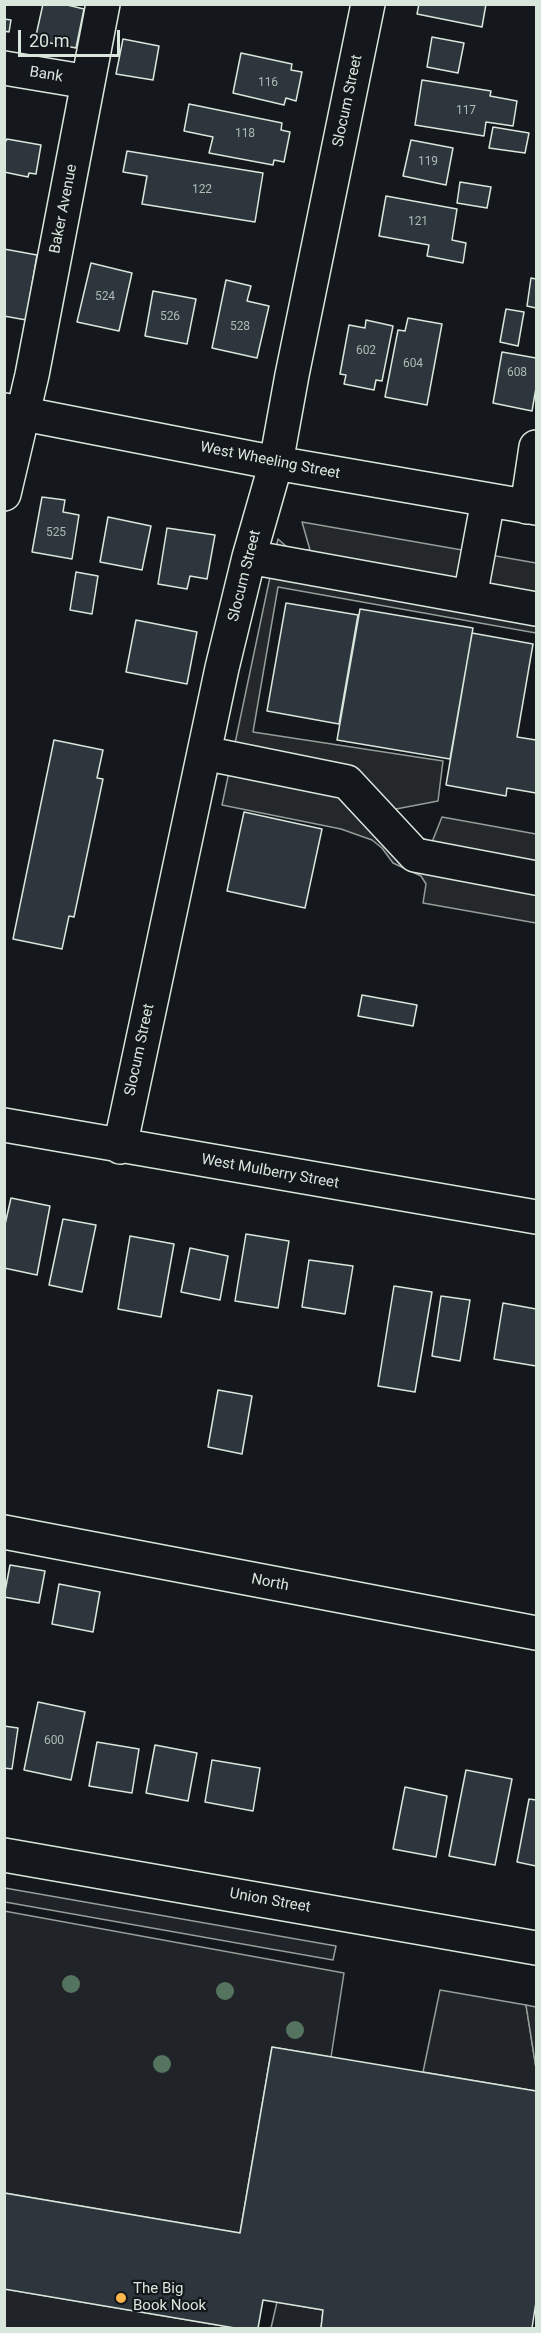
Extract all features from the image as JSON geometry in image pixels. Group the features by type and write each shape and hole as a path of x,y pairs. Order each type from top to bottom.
{"street":[{"name":"Baker Avenue","path":"4,494 14,412 104,4"},
{"name":"Slocum Street","path":"120,1147 204,753 249,557 276,463 368,4"},
{"name":"Bank","path":"4,68 88,82"},
{"name":"West Wheeling Street","path":"14,412 276,463 532,507"},
{"path":"532,507 537,447"},
{"path":"470,597 488,501"},
{"path":"249,557 537,609"},
{"path":"204,753 347,782 415,855 537,878"},
{"name":"West Mulberry Street","path":"4,1125 120,1147 537,1217"},
{"name":"North","path":"4,1532 537,1633"},
{"name":"Union Street","path":"4,1855 537,1948"}],"shaded area":[{"path":"302,522 536,563 536,633 278,587 253,732 443,761 438,801 396,809 403,825 416,836 432,842 442,817 536,834 536,923 423,903 426,884 421,876 393,863 382,848 372,840 341,829 222,805 278,539 287,547 296,550 310,550"},
{"path":"5,1888 336,1946 333,1960 5,1902"},
{"path":"4,1911 344,1973 331,2057 272,2047 240,2233 5,2193"},
{"path":"440,1990 526,2005 536,2068 536,2091 423,2072"},
{"path":"526,2005 536,2007 536,2068"},
{"path":"5,2289 235,2328 5,2328"},
{"path":"277,2302 323,2310 321,2328 271,2328"}],"building":[{"path":"43,4 63,4 84,9 76,48 35,40"},
{"path":"419,4 486,4 482,27 417,14"},
{"path":"4,19 11,20 9,32 4,31"},
{"path":"432,37 464,43 458,73 427,67"},
{"path":"123,39 159,46 153,80 116,74"},
{"path":"241,53 292,64 291,70 302,72 296,101 286,98 284,105 233,93"},
{"path":"422,80 491,91 490,96 517,101 513,126 486,122 484,136 415,125"},
{"path":"189,104 282,123 281,130 290,132 284,162 274,160 273,165 209,153 213,137 184,131"},
{"path":"493,127 529,133 525,153 489,148"},
{"path":"7,139 41,145 36,174 29,173 28,177 4,172 4,144"},
{"path":"411,140 453,148 446,185 403,176"},
{"path":"127,151 263,173 255,222 142,204 147,176 123,172"},
{"path":"460,182 491,187 487,208 457,203"},
{"path":"386,196 457,209 452,240 466,243 463,263 427,256 429,245 379,236"},
{"path":"4,249 37,255 26,320 4,316"},
{"path":"91,263 132,273 119,331 77,322"},
{"path":"531,278 536,279 536,308 527,306"},
{"path":"226,280 251,286 247,301 269,306 257,358 212,348"},
{"path":"153,291 196,299 187,344 145,336"},
{"path":"506,309 524,312 518,346 500,342"},
{"path":"408,318 442,324 427,405 385,397 398,330 405,331"},
{"path":"366,320 393,326 382,381 376,380 374,390 344,384 346,375 340,374 349,325 365,328"},
{"path":"502,352 536,358 536,388 532,411 493,403"},
{"path":"42,497 65,500 63,512 79,515 72,559 32,552"},
{"path":"108,517 151,526 142,570 100,562"},
{"path":"167,528 215,535 207,579 190,576 187,589 158,584"},
{"path":"76,572 98,576 92,614 70,610"},
{"path":"286,603 358,615 339,724 267,711"},
{"path":"360,609 473,628 450,759 337,740"},
{"path":"136,620 197,632 187,684 126,672"},
{"path":"472,633 533,644 517,737 536,740 536,793 507,788 506,796 446,785"},
{"path":"54,740 103,750 97,778 103,779 74,917 69,916 62,949 13,939"},
{"path":"244,812 322,829 305,908 227,891"},
{"path":"362,995 417,1005 413,1026 358,1016"},
{"path":"11,1198 50,1206 37,1275 4,1268 4,1229"},
{"path":"63,1219 96,1225 82,1292 49,1285"},
{"path":"246,1234 289,1241 278,1308 235,1301"},
{"path":"130,1236 174,1244 161,1317 118,1309"},
{"path":"190,1248 228,1256 220,1300 181,1292"},
{"path":"309,1260 353,1266 345,1314 302,1307"},
{"path":"394,1286 432,1292 415,1392 378,1386"},
{"path":"441,1296 470,1300 460,1361 432,1356"},
{"path":"503,1303 536,1309 536,1366 494,1359"},
{"path":"218,1390 252,1396 242,1454 208,1447"},
{"path":"10,1565 45,1571 39,1603 4,1597"},
{"path":"59,1584 100,1592 93,1632 52,1624"},
{"path":"38,1702 85,1712 71,1780 24,1770"},
{"path":"4,1726 18,1728 12,1769 4,1768"},
{"path":"97,1742 139,1749 132,1793 89,1786"},
{"path":"155,1745 197,1753 188,1801 146,1793"},
{"path":"212,1760 260,1768 253,1811 205,1802"},
{"path":"466,1770 512,1779 495,1865 449,1856"},
{"path":"405,1787 447,1796 436,1857 393,1849"},
{"path":"529,1799 536,1800 536,1866 517,1862"},
{"path":"272,2047 536,2091 536,2302 532,2328 321,2328 323,2310 263,2300 258,2328 235,2328 4,2289 4,2193 240,2233"}],"place":[{"name":"The Big Book Nook","path":"121,2298"}]}
